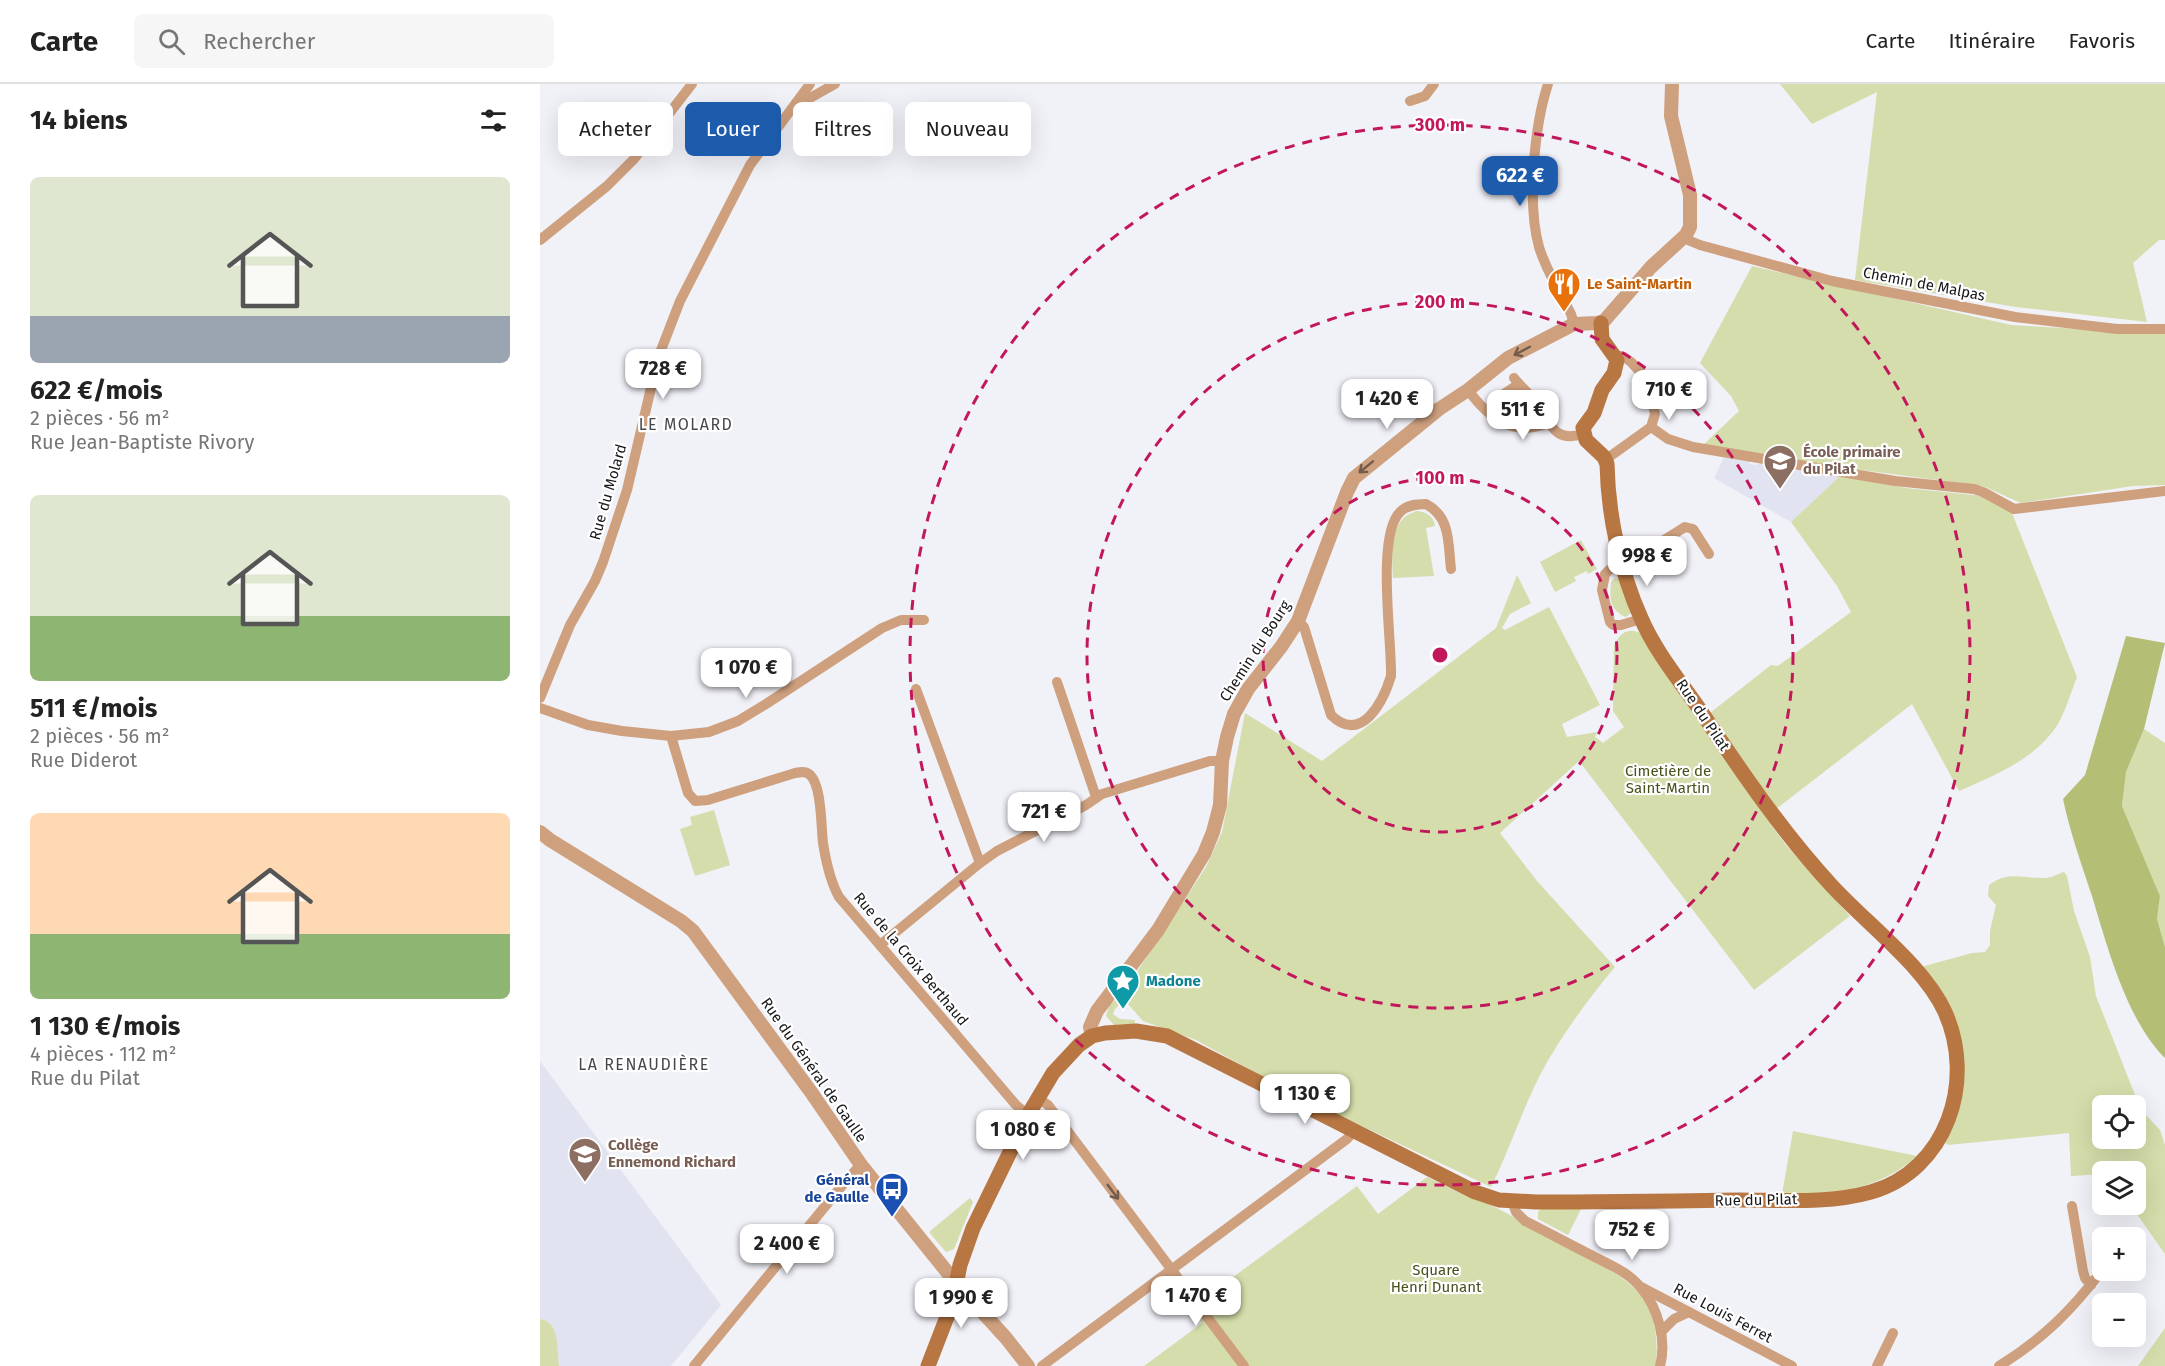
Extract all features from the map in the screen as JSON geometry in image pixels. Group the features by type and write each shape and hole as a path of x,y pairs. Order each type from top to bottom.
{"main road":[{"path":"1601,323 1602,339 1617,360 1614,373 1602,390 1594,413 1584,426 1583,434 1605,460"},
{"name":"Rue du Pilat","path":"1092,1036 1136,1031 1167,1036 1475,1192 1512,1201 1810,1200 1854,1196 1895,1181 1926,1159 1941,1137 1953,1103 1957,1061 1950,1028 1938,997 1922,977 1833,886 1783,830 1684,687 1641,619 1613,524 1605,460"},
{"path":"928,1366 952,1305 956,1283 973,1228 1028,1115 1066,1057 1092,1036"}],"street":[{"path":"540,240 607,186 634,159 692,84"},
{"name":"Rue du Molard","path":"797,102 810,84"},
{"path":"803,102 835,84"},
{"path":"1410,101 1425,96 1434,84"},
{"path":"1548,84 1538,126 1533,181 1537,237 1540,250 1574,324"},
{"path":"1601,323 1651,267 1683,238 1690,227 1691,206 1688,185 1673,123 1672,84"},
{"name":"Rue du Molard","path":"540,698 570,625 603,562 627,490 658,358 680,301 708,242 750,165 793,107"},
{"name":"Chemin de Malpas","path":"1683,238 1700,245 1832,281 2015,317 2117,329 2165,329"},
{"name":"Chemin du Bourg","path":"1092,1036 1090,1027 1097,1011 1158,930 1203,854 1213,832 1220,805 1222,760 1234,714 1298,621 1354,478 1439,409 1468,390 1508,358 1574,324 1601,323"},
{"path":"1605,460 1651,428 1655,414 1648,383 1631,362 1615,355"},
{"path":"1504,394 1517,381 1536,403 1552,429 1564,435 1583,434"},
{"path":"1468,390 1481,407 1499,423 1512,427 1548,423"},
{"path":"1651,428 1668,439 1693,447 1895,481 1974,489 2014,509 2165,491"},
{"path":"1298,621 1304,627 1330,715 1337,721 1353,726 1360,723 1376,708 1386,693 1390,676 1386,554 1393,523 1399,512 1408,506 1426,504 1441,514 1451,569"},
{"path":"1641,619 1617,626 1613,625 1607,616 1602,581 1609,570 1685,527 1693,529 1709,554"},
{"path":"540,708 588,725 622,731 671,736 709,732 722,728 766,704 882,628 901,620 924,620"},
{"path":"1057,682 1096,797"},
{"path":"916,688 980,863"},
{"name":"Rue de la Croix Berthaud","path":"671,736 688,793 695,801 708,800 795,773 809,774 815,783 818,795 823,844 833,887 839,897 1016,1105 1028,1115"},
{"path":"880,945 997,851 1086,805 1096,797 1116,788 1210,761 1222,760"},
{"name":"Rue du Général de Gaulle","path":"540,832 693,930 861,1165 956,1283 1028,1366"},
{"path":"1038,1098 1048,1105 1244,1366"},
{"path":"1042,1366 1347,1139 1354,1131"},
{"path":"694,1366 861,1165"},
{"name":"Rue Louis Ferret","path":"1512,1201 1516,1212 1526,1221 1623,1272 1641,1287 1792,1366"},
{"path":"2072,1206 2083,1271 2091,1285"},
{"path":"1999,1366 2034,1343 2057,1324 2094,1281"},
{"path":"1641,1287 1650,1302 1661,1332 1663,1347 1660,1366"},
{"path":"1661,1332 1674,1319 1689,1312"},
{"path":"1877,1366 1893,1333"}],"shaded area":[{"name":"École primaire du Pilat","path":"1724,457 1748,460 1750,464 1756,465 1761,462 1792,468 1794,471 1801,469 1837,475 1838,478 1791,522 1714,478"},
{"name":"Collège Ennemond Richard","path":"540,1061 721,1305 671,1366 559,1366 556,1335 540,1319"}],"green space":[{"path":"1780,84 2165,84 2165,240 2159,240 2133,263 2147,322 2016,307 1855,280 1877,92 1812,124"},
{"path":"1752,266 2011,325 2165,334 2165,485 2133,486 2021,503 1983,486 1808,463 1702,446 1739,411 1731,396 1700,363"},
{"path":"1840,476 1906,488 1983,496 2012,513 2077,677 2058,724 2049,736 2014,765 1987,779 1959,791 1912,704 1776,809 1710,713 1771,665 1778,666 1851,612 1837,586 1791,522"},
{"path":"1417,511 1429,515 1435,526 1426,528 1434,576 1393,578 1396,529 1408,515"},
{"path":"1581,540 1597,569 1574,577 1576,581 1555,592 1540,562"},
{"name":"Cimetière de Saint-Martin","path":"1517,575 1531,603 1510,614 1502,628 1505,630 1549,607 1600,705 1562,724 1567,737 1597,732 1595,737 1603,743 1624,727 1613,711 1614,646 1619,637 1626,632 1634,631 1643,635 1746,790 1785,844 1850,916 1754,990 1579,761 1500,833 1537,881 1615,967 1574,1020 1547,1062 1491,1187 1296,1095 1196,1040 1143,1021 1128,1004 1120,1004 1113,1014 1120,1019 1135,1020 1135,1024 1114,1025 1106,1016 1109,1006 1125,990 1206,867 1222,832 1245,713 1322,761 1496,628"},
{"path":"1615,578 1621,579 1632,612 1626,617 1616,611 1612,603 1611,582"},
{"path":"2126,636 2165,643 2144,729 2126,772 2122,806 2160,896 2157,919 2165,947 2165,1058 2140,1024 2120,982 2076,848 2063,799 2085,775"},
{"path":"2144,729 2165,743 2165,947 2157,919 2160,896 2122,806 2126,772"},
{"path":"714,810 730,865 695,876 680,829 692,825 690,817"},
{"path":"2064,872 2067,876 2074,911 2090,957 2096,996 2135,1095 2092,1095 2092,1149 2146,1149 2146,1115 2160,1130 2165,1145 2165,1254 2137,1215 2146,1215 2146,1161 2092,1161 2092,1175 2071,1176 2069,1133 1948,1145 1945,1143 1951,1129 1963,1070 1921,967 1972,953 1985,952 1990,945 1990,931 1996,905 1988,896 1989,885 1996,880 2009,876 2052,877"},
{"path":"1793,1131 1917,1156 1887,1177 1854,1188 1818,1194 1782,1194"},
{"name":"Square Henri Dunant","path":"1427,1177 1470,1198 1487,1203 1593,1260 1625,1281 1638,1292 1653,1322 1656,1366 1144,1366 1202,1323 1191,1308 1357,1186 1378,1214"},
{"path":"970,1198 973,1202 954,1249 946,1252 929,1232"},
{"path":"1541,1209 1581,1209 1568,1235 1538,1219 1538,1212"},
{"path":"540,1319 551,1325 554,1331 559,1366 540,1366"},
{"path":"2165,1328 2165,1366 2138,1366"}],"place":[{"name":"Le Saint-Martin","path":"1564,313"},
{"name":"École primaire du Pilat","path":"1780,490"},
{"name":"Madone","path":"1123,1010"},
{"name":"Collège Ennemond Richard","path":"585,1183"},
{"name":"Général de Gaulle","path":"892,1218"}],"district":[{"name":"LE MOLARD","path":"686,424"},
{"name":"LA RENAUDIÈRE","path":"644,1064"}]}
